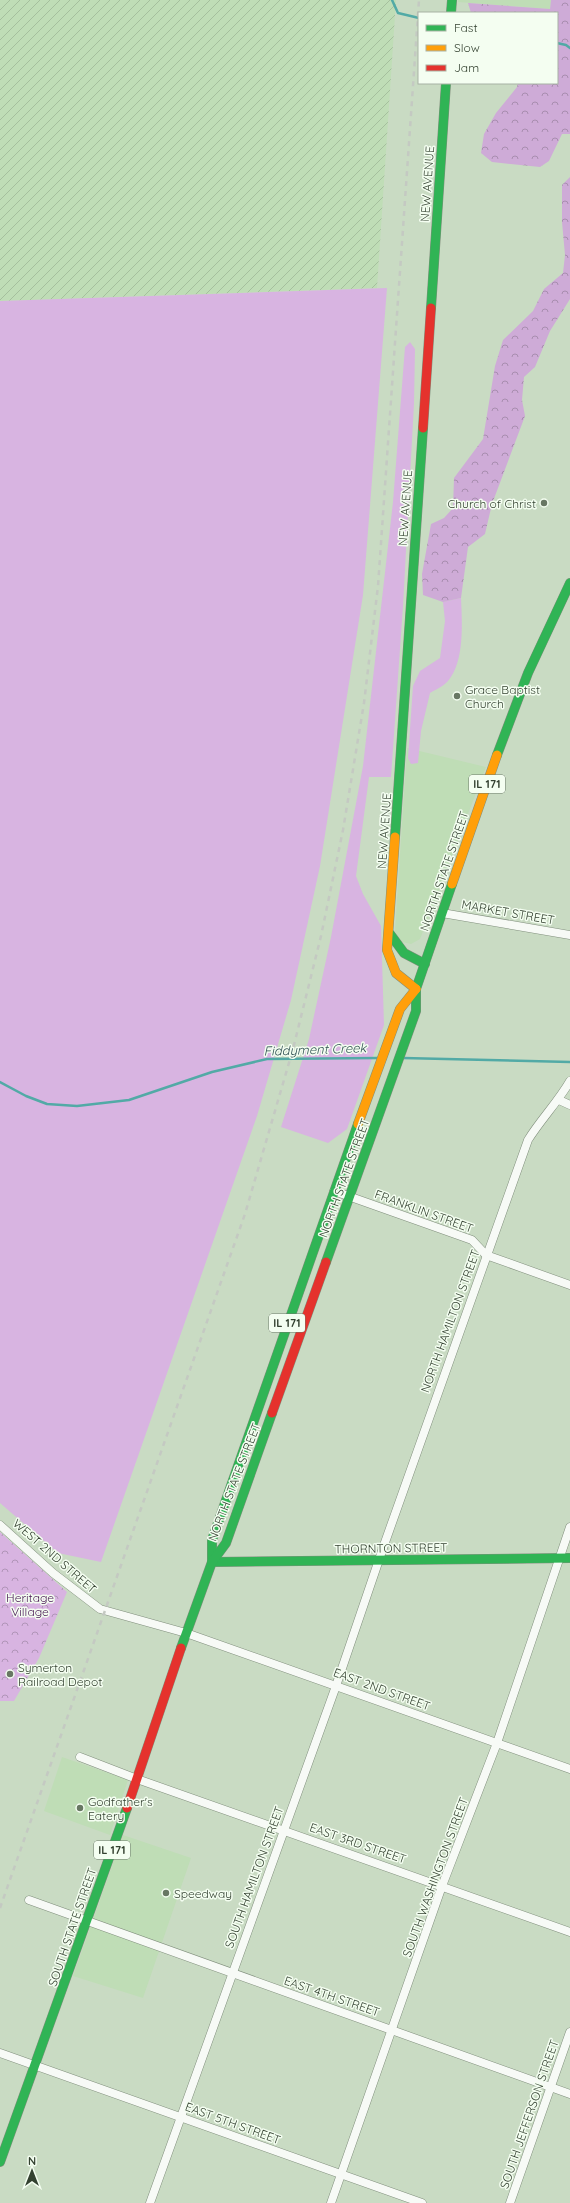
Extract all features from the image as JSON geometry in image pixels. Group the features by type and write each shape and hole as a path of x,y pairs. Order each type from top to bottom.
{"main road":[{"path":"451,12 452,0"},
{"name":"NEW AVENUE","path":"416,989 399,978 390,966 387,950 390,934 446,84"},
{"name":"NORTH STATE STREET","path":"212,1562 212,1540 392,1027 400,1009 416,989 492,769 533,659 570,583"},
{"path":"390,934 397,948 408,958 425,964"},
{"name":"NORTH STATE STREET","path":"212,1562 226,1543 350,1197 416,1011 416,989"},
{"name":"THORNTON STREET","path":"212,1562 570,1558"},
{"name":"SOUTH STATE STREET","path":"0,2162 36,2066 212,1562"}],"street":[{"name":"MARKET STREET","path":"442,913 570,935"},
{"name":"NORTH HAMILTON STREET","path":"379,1559 528,1140 541,1120 559,1100 569,1082"},
{"path":"559,1100 570,1105"},
{"name":"FRANKLIN STREET","path":"334,1192 472,1240 486,1255 570,1285"},
{"name":"WEST 2ND STREET","path":"0,1525 53,1573 100,1609 186,1633"},
{"name":"SOUTH WASHINGTON STREET","path":"331,2203 393,2031 442,1886 497,1743 570,1526"},
{"name":"SOUTH HAMILTON STREET","path":"150,2203 336,1686 379,1559"},
{"name":"EAST 2ND STREET","path":"186,1633 570,1769"},
{"name":"EAST 3RD STREET","path":"80,1757 137,1779 570,1932"},
{"name":"EAST 4TH STREET","path":"29,1900 570,2094"},
{"name":"SOUTH JEFFERSON STREET","path":"510,2203 570,2032"},
{"name":"EAST 5TH STREET","path":"0,2053 422,2203"}],"shaded area":[{"path":"0,0 396,0 377,288 0,301"},
{"path":"458,0 551,0 550,9 458,2"},
{"path":"407,748 486,767 420,939 411,944 398,941 395,931"},
{"path":"62,1757 128,1780 110,1835 44,1811"},
{"path":"123,1835 191,1858 143,1998 73,1976"}],"green space":[{"path":"551,0 570,0 570,134 562,134 549,161 540,167 492,162 481,153 484,134 496,113 518,84 558,84 558,12 471,12 468,3 550,9"},
{"path":"570,177 570,299 550,331 535,367 524,377 522,400 525,416 492,504 485,534 468,547 461,598 443,602 423,595 422,574 431,524 444,518 453,508 454,478 483,439 495,366 503,340 533,311 544,289 563,273 565,255 562,222 562,185"},
{"path":"387,288 363,595 320,866 291,1000 257,1116 101,1562 58,1553 0,1503 0,301"},
{"path":"410,342 415,349 414,403 403,606 391,777 369,777 356,876 363,894 381,926 384,1025 347,1129 328,1143 281,1127 309,1039 331,937 363,766 393,502 405,347"},
{"path":"461,598 461,641 457,663 448,681 430,693 421,731 418,763 411,764 408,758 413,686 420,671 440,658 445,621 443,602"},
{"name":"Heritage Village","path":"0,1532 67,1592 39,1658 14,1701 0,1701"}],"waterway":[{"path":"392,0 398,13 418,18"},
{"path":"558,43 566,45 570,48"},
{"name":"Fiddyment Creek","path":"0,1082 26,1096 47,1104 77,1106 129,1100 212,1072 267,1059 378,1058"},
{"name":"Fiddyment Creek","path":"403,1058 570,1062"}],"railway":[{"path":"418,12 419,0"},
{"path":"0,1908 245,1214 293,1049 321,936 343,830 364,703 378,586 418,14"}],"traffic: fast":[{"path":"451,12 452,0"},
{"path":"431,308 446,84"},
{"path":"395,837 423,428"},
{"path":"497,755 528,673 570,583"},
{"path":"326,1262 416,1011 416,989 452,884"},
{"path":"390,934 404,953 425,964"},
{"path":"212,1562 212,1540 358,1124"},
{"path":"181,1648 212,1562 226,1543 272,1413"},
{"path":"212,1562 570,1558"},
{"path":"0,2162 127,1808"}],"traffic: slow":[{"path":"452,884 497,755"},
{"path":"395,837 387,950 396,973 416,989"},
{"path":"358,1124 400,1009 416,989"}],"traffic: jam":[{"path":"423,428 431,308"},
{"path":"272,1413 326,1262"},
{"path":"127,1808 181,1648"}],"place":[{"name":"Church of Christ","path":"544,503"},
{"name":"Grace Baptist Church","path":"457,696"},
{"name":"Symerton Railroad Depot","path":"10,1674"},
{"name":"Godfather's Eatery","path":"80,1808"},
{"name":"Speedway","path":"166,1893"}]}
